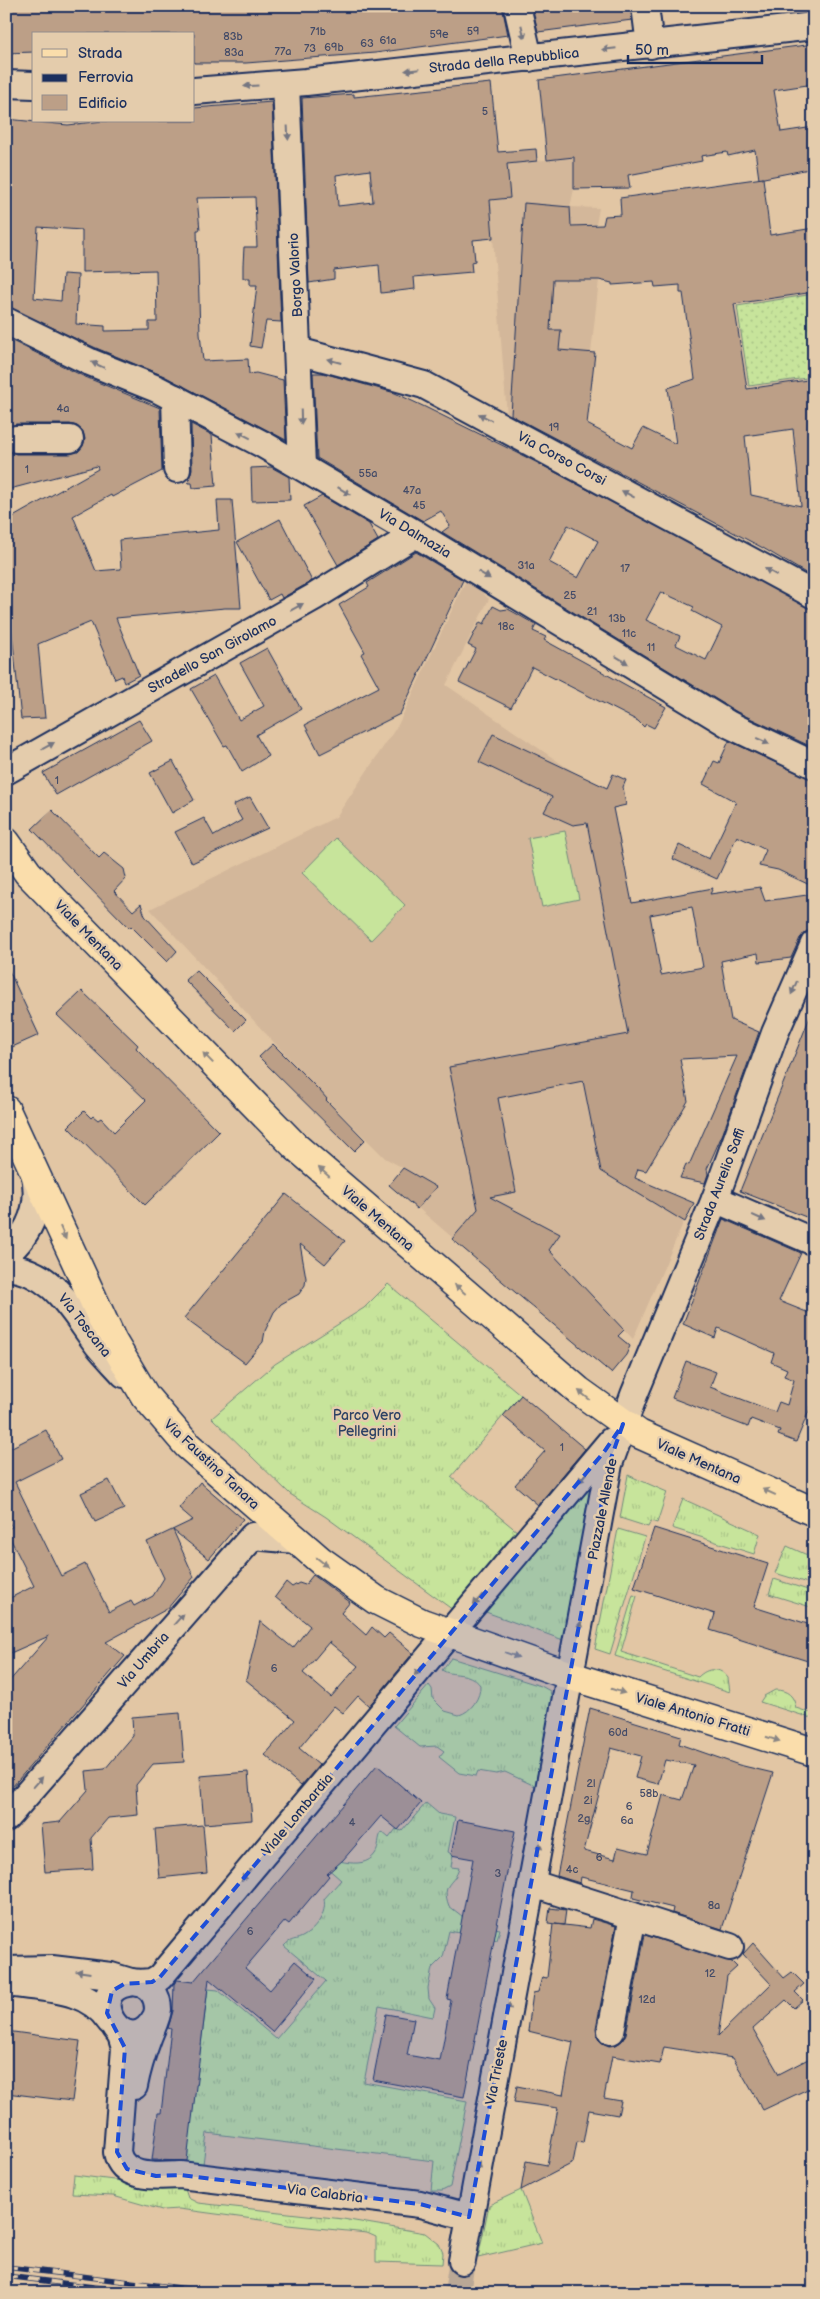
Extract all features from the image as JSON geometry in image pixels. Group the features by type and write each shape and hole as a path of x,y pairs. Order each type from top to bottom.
{"main road":[{"name":"Viale Mentana","path":"6,842 28,873 295,1146 579,1391 623,1424 640,1434 814,1512"},
{"name":"Via Faustino Tanara","path":"6,1110 113,1342 150,1403 192,1449 339,1575 376,1600 422,1623 450,1633"},
{"path":"450,1633 571,1676"},
{"name":"Viale Antonio Fratti","path":"571,1676 814,1752"}],"street":[{"path":"517,6 529,58"},
{"path":"645,6 650,45"},
{"name":"Strada della Repubblica","path":"195,91 286,84 814,26"},
{"path":"6,84 32,85"},
{"name":"Borgo Valorio","path":"286,84 302,466"},
{"path":"6,99 32,99"},
{"name":"Via Dalmazia","path":"6,321 83,359 175,398 302,466 730,725 814,765"},
{"name":"Via Corso Corsi","path":"298,351 424,385 814,595"},
{"path":"175,398 178,469"},
{"path":"16,440 70,438"},
{"name":"Stradello San Girolamo","path":"6,771 314,597 416,534"},
{"name":"Strada Aurelio Saffi","path":"623,1424 715,1198 775,1033 811,957"},
{"path":"6,1254 26,1233 34,1215 36,1188 31,1163"},
{"path":"715,1198 814,1242"},
{"name":"Via Toscana","path":"13,1266 45,1280 61,1295 98,1345 150,1403"},
{"name":"Piazzale Allende","path":"450,1633 604,1452 623,1424"},
{"name":"Piazzale Allende","path":"571,1676 609,1464 623,1424"},
{"name":"Via Umbria","path":"6,1818 253,1536 296,1540"},
{"name":"Viale Lombardia","path":"112,2024 106,2006 108,1998 118,1987 134,1982 152,1982 160,1977 450,1633"},
{"name":"Via Trieste","path":"462,2261 571,1676"},
{"path":"532,1884 730,1947"},
{"path":"611,2030 633,1916"},
{"path":"6,1970 52,1968 111,1976 134,1982 152,1992 158,2008 156,2017 145,2030 137,2033 128,2033 112,2024 100,2007 82,1995 6,1983"},
{"name":"Via Calabria","path":"156,2017 135,2081 129,2145 134,2157 142,2164 180,2175"},
{"name":"Via Calabria","path":"112,2024 121,2035 125,2048 117,2152 120,2161 127,2169 146,2175 180,2175 420,2204 469,2217"}],"highlighted area":[{"path":"623,1424 609,1464 469,2217 420,2204 180,2175 156,2176 127,2169 117,2152 125,2048 107,2013 112,1991 124,1984 152,1982 160,1977 604,1452"}],"shaded area":[{"path":"574,157 574,189 570,207 599,208 596,225 599,280 590,362 565,415 559,445 507,416 490,200 510,198 507,164"},
{"path":"467,578 489,599 446,685 572,771 610,790 632,902 648,900 661,977 661,1104 615,1180 684,1221 633,1339 549,1251 470,1218 453,1238 418,1208 436,1186 385,1158 336,1109 150,909 336,817 398,725"}],"green space":[{"path":"814,294 814,377 749,386 737,306"},
{"path":"565,831 579,899 542,907 528,838"},
{"path":"336,838 405,905 371,940 302,873"},
{"name":"Parco Vero Pellegrini","path":"388,1284 521,1395 451,1477 518,1532 453,1610 326,1517 290,1494 212,1418 275,1364 364,1308"},
{"path":"628,1475 667,1492 657,1523 651,1521 648,1527 620,1518"},
{"path":"594,1480 566,1641 483,1611"},
{"path":"683,1499 760,1534 754,1554 672,1528"},
{"path":"618,1529 645,1537 610,1654 595,1649"},
{"path":"787,1546 814,1558 814,1585 775,1573"},
{"path":"774,1579 814,1592 814,1608 769,1594"},
{"path":"633,1595 637,1596 621,1652 698,1677 706,1671 718,1670 728,1678 730,1692 615,1656"},
{"path":"451,1658 541,1686 550,1691 552,1699 535,1786 505,1772 496,1774 478,1771 476,1776 459,1773 439,1757 444,1751 437,1746 420,1747 394,1726 429,1685 432,1689 433,1699 445,1711 459,1715 471,1707 477,1699 480,1685 471,1677 442,1670"},
{"path":"775,1690 790,1694 796,1708 814,1714 814,1719 760,1702 764,1696"},
{"path":"426,1803 439,1814 455,1817 448,1852 453,1855 451,1867 459,1868 447,1888 449,1906 462,1916 463,1922 500,1929 497,1940 449,1931 443,1957 432,1968 428,1988 429,1999 435,2008 433,2017 379,2006 364,2082 467,2101 450,2187 442,2191 431,2191 434,2161 207,2133 203,2164 186,2162 208,1989 218,1990 276,2039 326,1981 284,1946 301,1938 313,1929 320,1920 324,1910 324,1899 341,1880 310,1853 345,1862 354,1863 369,1860 377,1851 382,1832 389,1838 396,1829 402,1831"},
{"path":"74,2175 185,2189 188,2198 198,2203 343,2219 425,2233 439,2244 443,2253 442,2264 376,2262 376,2237 367,2233 288,2225 179,2209 162,2210 113,2196 72,2194"},
{"path":"521,2190 542,2243 478,2258 489,2205"}],"building":[{"path":"6,6 502,6 508,35 375,53 246,63 195,63 195,32 32,32 32,52 6,53"},
{"path":"532,6 630,6 632,20 538,32"},
{"path":"814,44 814,84 774,90 781,132 814,127 814,168 759,179 755,150 728,156 727,152 701,156 702,161 628,175 630,188 574,189 574,157 547,160 539,80"},
{"path":"491,83 498,152 536,149 537,161 507,164 510,198 490,200 493,238 473,240 475,261 471,262 472,272 414,277 415,289 381,293 379,265 334,270 334,279 309,283 302,98 354,94 354,97","holes":["370,170 373,202 338,206 336,175"]},
{"path":"272,102 281,322 266,321 261,348 250,346 257,285 250,285 250,278 243,278 243,265 244,247 257,247 255,197 197,198 200,230 197,230 200,334 203,361 248,359 249,374 256,373 283,380 286,440 164,376 96,348 6,306 6,119 68,125 94,122 195,122 195,108","holes":["38,227 82,230 82,272 156,270 157,322 149,322 149,330 105,331 105,326 76,324 78,275 63,274 61,301 34,298"]},
{"path":"763,178 770,235 814,228 814,292 734,304 747,389 814,379 814,427 810,427 814,452 814,578 763,548 511,415 524,203 570,207 571,226 603,225 605,216 621,215 620,198","holes":["553,280 599,280 612,283 612,285 654,282 655,287 680,285 680,293 683,293 695,379 668,388 676,444 643,428 632,448 587,424 595,353 559,350 561,330 550,330","793,429 801,506 751,495 745,436"]},
{"path":"6,338 83,376 160,408 162,471 112,497 111,495 73,516 96,571 121,569 119,540 219,530 217,500 232,500 241,608 116,618 139,675 124,683 122,676 115,679 91,622 38,644 45,718 21,719 6,576 6,521 98,469 97,466 6,490 6,450 16,454 70,454 78,452 83,446 85,439 83,431 77,426 70,424 16,424 6,428"},
{"path":"313,373 323,373 395,393 425,407 536,462 814,610 814,748 737,712 442,532 450,526 441,511 423,521 317,458","holes":["568,525 598,541 578,578 549,562","661,592 694,607 692,611 722,627 706,660 676,645 680,636 646,620"]},
{"path":"191,424 212,435 216,486 193,488 192,483 188,483 192,469"},
{"path":"271,467 289,477 290,500 252,501 251,468"},
{"path":"322,496 369,524 378,540 338,565 304,506"},
{"path":"280,519 312,581 282,598 280,594 269,600 237,542"},
{"path":"416,552 463,580 423,666 400,714 320,754 305,725 379,687 361,654 365,652 339,605 369,587 367,583"},
{"path":"493,606 501,610 508,609 536,625 533,631 546,637 544,640 666,707 654,728 646,724 644,727 638,721 532,667 511,708 459,682 476,649 468,645 480,622 484,624"},
{"path":"267,648 301,709 256,735 268,756 242,772 227,745 224,746 191,689 214,676 239,720 264,706 240,663"},
{"path":"139,720 152,741 56,795 43,773"},
{"path":"493,734 607,788 613,774 626,780 623,787 626,805 613,808 632,903 713,888 710,894 760,887 765,901 814,894 814,919 809,930 800,938 791,958 759,962 758,953 721,961 731,1020 759,1032 723,1133 707,1169 708,1174 705,1183 680,1178 686,1164 689,1165 737,1056 680,1059 688,1101 646,1171 638,1169 635,1178 694,1203 685,1222 601,1171 583,1081 498,1098 516,1192 490,1197 560,1234 549,1250 624,1330 618,1336 630,1346 626,1355 611,1373 452,1239 478,1209 449,1067 628,1034 587,823 573,825 544,812 552,797 479,762","holes":["692,907 703,967 661,975 650,915"]},
{"path":"729,741 814,780 814,887 778,870 759,866 766,850 737,836 717,879 673,859 679,845 709,859 736,802 703,784 714,761 719,763"},
{"path":"173,761 194,800 172,813 150,773"},
{"path":"250,797 268,828 192,863 175,832 204,818 214,836 242,820 233,805"},
{"path":"52,810 99,858 104,853 124,869 126,878 114,891 133,911 141,904 145,916 177,951 167,962 131,926 129,928 32,829"},
{"path":"6,964 39,1035 10,1048 6,1039"},
{"path":"196,970 246,1020 235,1031 185,980"},
{"path":"82,991 138,1045 136,1048 219,1132 145,1205 68,1127 84,1111 91,1118 93,1116 98,1120 101,1118 114,1132 146,1100 57,1015"},
{"path":"814,1007 814,1200 806,1217 740,1191"},
{"path":"273,1044 365,1140 354,1151 259,1057"},
{"path":"403,1168 436,1187 417,1209 389,1185"},
{"path":"286,1194 345,1241 325,1264 300,1244 306,1278 305,1285 299,1294 281,1304 274,1312 265,1331 263,1342 245,1363 184,1318"},
{"path":"723,1219 801,1253 779,1301 814,1315 814,1399 796,1442 778,1435 780,1430 751,1419 748,1427 672,1398 686,1361 716,1372 710,1387 775,1412 779,1402 787,1405 794,1380 784,1376 787,1369 771,1362 774,1353 718,1328 715,1338 683,1324"},
{"path":"521,1395 585,1449 538,1505 515,1485 545,1451 503,1416"},
{"path":"46,1430 61,1459 15,1482 61,1576 85,1564 109,1612 131,1601 134,1606 153,1596 164,1578 147,1542 193,1520 179,1508 200,1482 243,1519 209,1559 173,1530 194,1577 167,1609 106,1642 125,1656 6,1794 6,1685 49,1636 6,1655 6,1600 34,1586 6,1530 12,1527 6,1517 6,1450"},
{"path":"109,1480 124,1509 95,1522 81,1493"},
{"path":"654,1528 768,1564 754,1607 814,1626 814,1663 710,1630 715,1614 634,1588"},
{"path":"313,1575 350,1602 341,1613 366,1635 372,1627 384,1638 389,1633 413,1653 369,1706 358,1696 343,1713 334,1706 299,1748 319,1765 301,1786 265,1755 295,1720 246,1680 260,1621 293,1648 310,1626 275,1597 286,1582 292,1587 299,1583 305,1585","holes":["329,1642 358,1666 331,1697 303,1673"]},
{"path":"590,1708 681,1736 679,1744 739,1765 773,1773 722,1929 672,1913 673,1908 633,1898 634,1890 581,1877 580,1883 557,1876","holes":["611,1748 641,1756 635,1778 658,1784 665,1760 694,1765 682,1800 663,1795 647,1854 618,1847 615,1859 584,1851"]},
{"path":"180,1713 184,1762 153,1764 136,1785 138,1815 108,1818 91,1838 93,1869 45,1872 41,1824 60,1822 88,1790 86,1771 105,1769 133,1736 132,1717"},
{"path":"377,1765 421,1803 398,1830 381,1816 343,1860 327,1874 329,1876 289,1924 285,1921 245,1968 270,1990 295,1961 316,1979 272,2032 209,1979 187,2161 152,2160 158,2113 161,2113 171,2029 168,2028 173,2011 174,1984 177,1980 193,1982"},
{"path":"248,1772 252,1820 204,1824 200,1776"},
{"path":"458,1820 515,1831 464,2097 373,2080 386,2014 414,2019 407,2055 440,2061 451,2000 447,1999 473,1859 451,1855"},
{"path":"203,1825 207,1873 159,1878 155,1829"},
{"path":"550,1908 566,1910 564,1925 548,1923"},
{"path":"592,1919 616,1926 596,2028 601,2042 609,2046 616,2045 622,2041 626,2034 645,1935 732,1962 737,1967 727,1976 718,2036 771,1984 743,1954 753,1943 784,1978 792,1972 804,1984 795,1992 803,2000 794,2008 786,2000 753,2029 779,2074 814,2056 814,2086 763,2110 733,2058 664,2047 660,2064 612,2056 604,2098 621,2101 618,2115 589,2110 583,2143 577,2142 573,2163 521,2190 526,2161 547,2165 558,2108 514,2102 517,2086 563,2095 573,2042 528,2031 533,1993 538,1992 542,1977 547,1978 553,1924 590,1928"},
{"path":"6,2031 80,2041 72,2101 6,2093"}],"tunnel":[{"path":"457,2293 462,2261"}],"railway":[{"path":"6,2267 221,2293"},
{"path":"6,2276 141,2293"}]}
